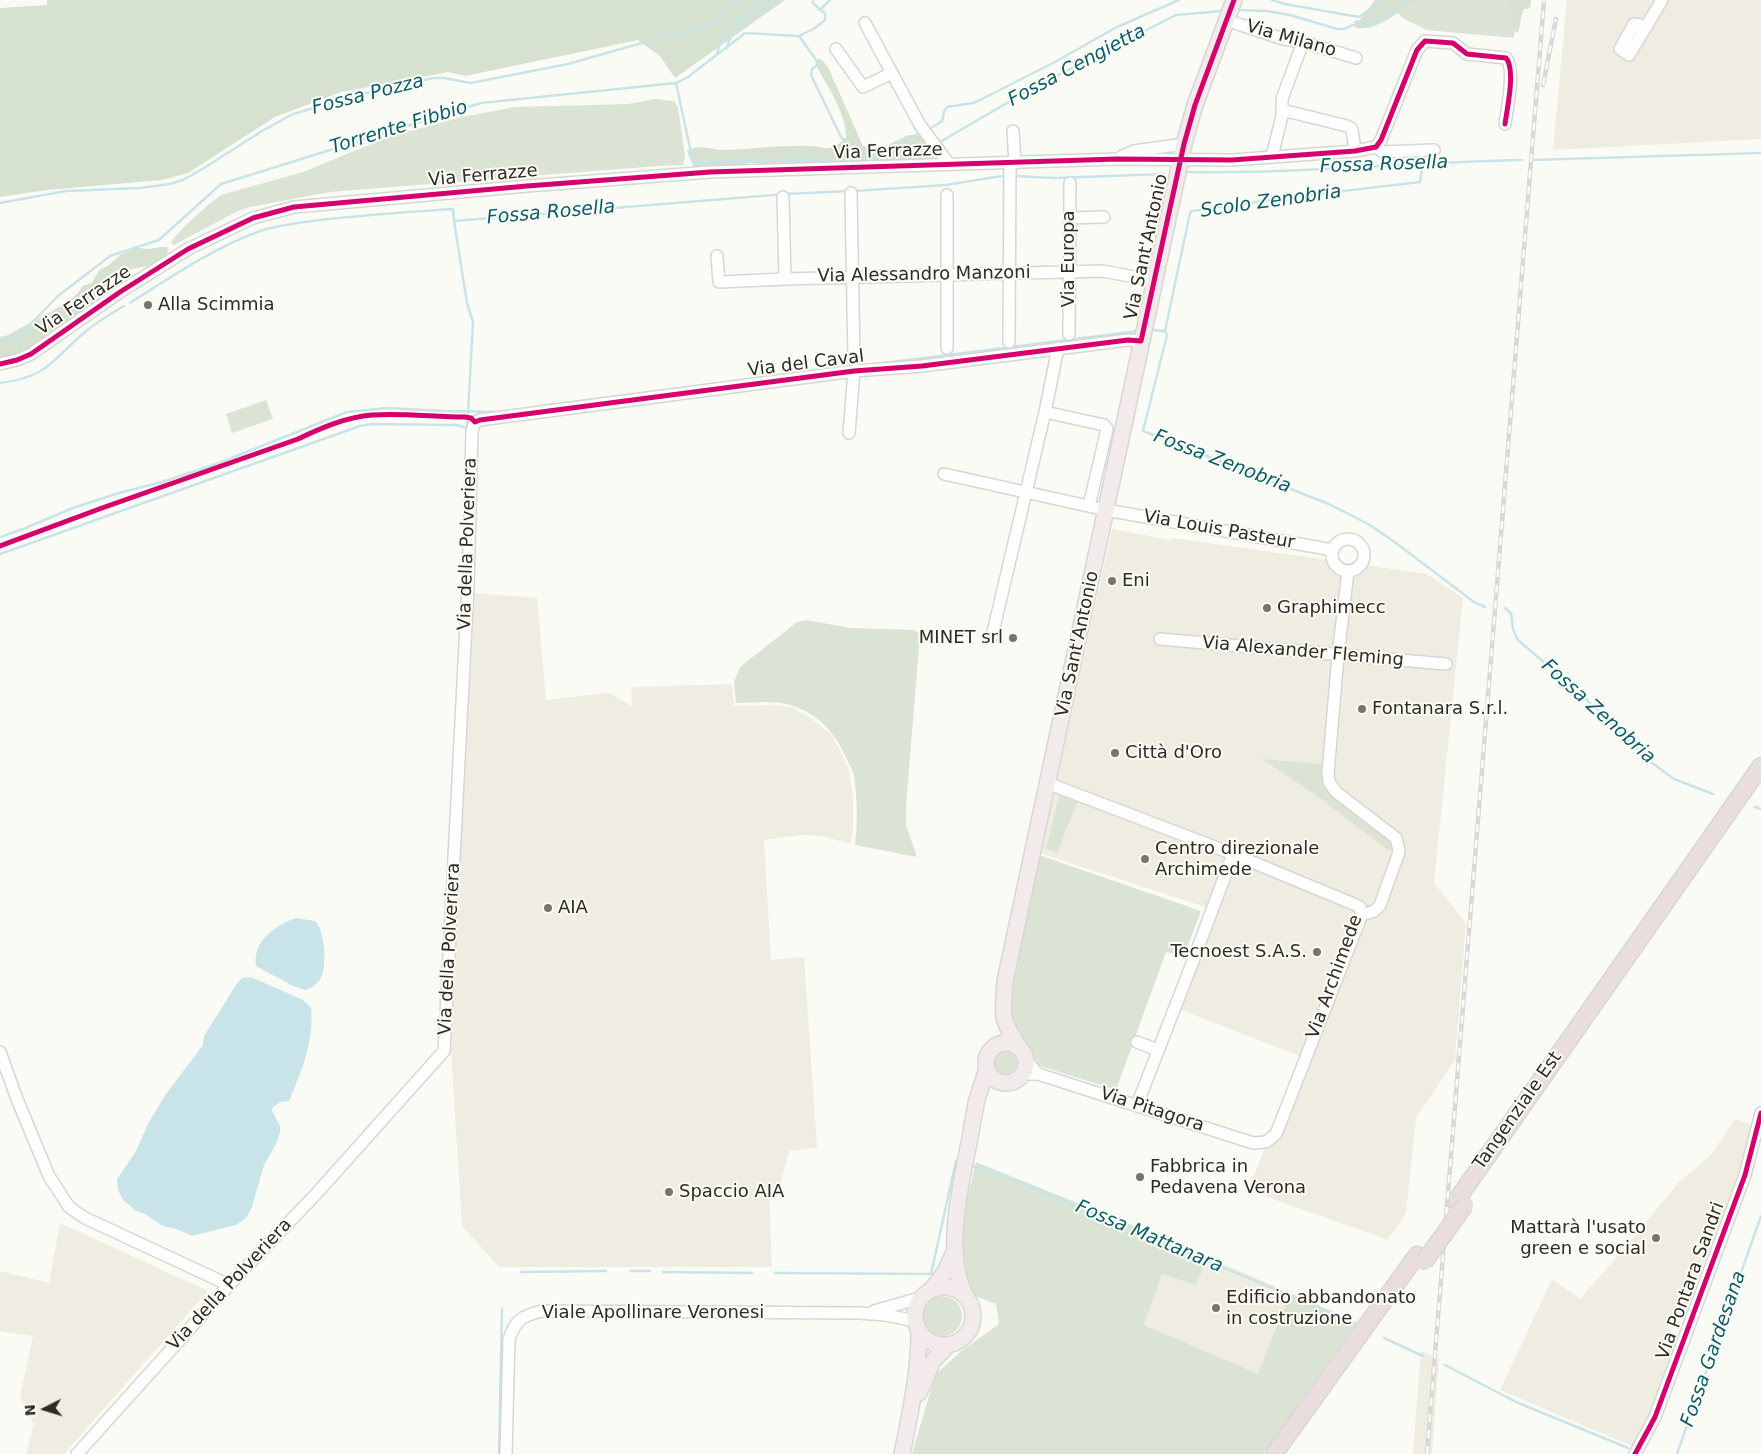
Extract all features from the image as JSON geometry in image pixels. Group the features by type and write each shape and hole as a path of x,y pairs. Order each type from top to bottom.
{"highway":[{"name":"Tangenziale Est","path":"1460,1203 1761,766"},
{"name":"Tangenziale Est","path":"1274,1454 1460,1203 1761,783"},
{"name":"Tangenziale Est","path":"1287,1454 1420,1258"}],"main road":[{"name":"Via Sant'Antonio","path":"1023,1054 1005,1027 1002,1014 1005,981 1180,160 1195,105 1234,0"},
{"name":"Via Sant'Antonio","path":"910,1415 933,1361 948,1345 964,1337 970,1330 973,1322 971,1304 960,1284 957,1274 958,1196 976,1103 987,1067 989,1053 995,1046 997,1032 995,1012 1005,981"},
{"path":"987,1067 996,1080 1014,1079 1025,1069 1023,1054 1010,1043 995,1046"},
{"name":"Via Sant'Antonio","path":"973,1123 990,1089 1014,1079"},
{"name":"Via Sant'Antonio","path":"902,1454 919,1356 916,1305 945,1272 956,1249"},
{"path":"926,1293 939,1287 954,1288 966,1296"},
{"path":"917,1326 932,1343 948,1345"}],"street":[{"path":"1646,26 1662,0"},
{"name":"Via Milano","path":"1226,20 1283,39 1303,42 1356,58"},
{"path":"865,23 920,125 949,164"},
{"path":"1376,148 1417,50 1425,41 1453,43 1467,54 1506,58 1509,61 1510,75 1505,124"},
{"path":"1272,156 1282,116 1282,98 1303,42"},
{"path":"836,50 863,87 892,73"},
{"path":"1282,110 1347,126 1352,129 1355,151"},
{"path":"1009,342 1013,131"},
{"path":"1117,159 1134,151 1184,144"},
{"name":"Via Ferrazze","path":"0,364 31,354 113,296 188,249 253,218 294,207 710,172 1117,159 1232,160 1376,148 1383,152 1434,150"},
{"name":"Via Europa","path":"1069,334 1070,183"},
{"path":"850,433 854,366 851,193"},
{"path":"947,195 947,348"},
{"path":"783,197 785,278"},
{"path":"1069,218 1104,217"},
{"name":"Via Alessandro Manzoni","path":"718,256 719,282 785,278 947,276 1068,271 1103,271 1155,281"},
{"name":"Via del Caval","path":"475,422 854,366 922,366 1128,340 1141,341"},
{"path":"992,636 1045,412 1058,348"},
{"path":"1045,412 1104,425 1107,429 1089,506"},
{"name":"Via della Polveriera","path":"78,1454 229,1285 316,1194 444,1050 468,586 472,431 475,422"},
{"name":"Via Louis Pasteur","path":"944,474 1106,510 1332,550"},
{"path":"1344,539 1354,540 1359,543 1364,552 1364,558 1358,567 1348,571 1335,565 1332,550 1344,539"},
{"path":"1348,571 1338,656 1328,773 1329,782 1336,792 1396,838 1399,850 1380,905 1376,910 1362,914"},
{"name":"Via Alexander Fleming","path":"1160,640 1446,664"},
{"name":"Via Archimede","path":"1048,783 1233,854 1360,907 1362,914 1276,1134 1266,1142"},
{"path":"1136,1105 1233,854"},
{"path":"1137,1042 1158,1050"},
{"path":"0,1052 49,1176 69,1207 85,1218 229,1285"},
{"path":"1023,1054 1038,1074"},
{"name":"Via Pitagora","path":"1014,1079 1026,1074 1038,1074 1253,1143 1266,1142"},
{"name":"Via Pontara Sandri","path":"1635,1454 1656,1417 1742,1185 1761,1113"},
{"name":"Viale Apollinare Veronesi","path":"865,1313 926,1293"},
{"name":"Viale Apollinare Veronesi","path":"506,1454 509,1339 519,1320 530,1314 542,1311 865,1313 886,1314 917,1326"}],"shaded area":[{"path":"1567,0 1761,0 1761,139 1553,150"},
{"path":"1112,529 1171,540 1172,538 1427,574 1463,598 1434,883 1466,923 1455,1060 1416,1118 1406,1213 1388,1240 1248,1190 1302,1057 1171,1006 1205,907 1040,853"},
{"name":"AIA","path":"472,593 537,598 546,700 609,693 632,706 631,687 732,684 734,706 775,705 793,708 812,719 832,735 849,769 853,797 853,829 850,844 822,836 800,835 764,840 771,960 804,957 817,1148 789,1151 780,1186 769,1189 772,1267 499,1267 462,1226 451,1050"},
{"path":"1735,1119 1752,1125 1738,1175 1684,1315 1671,1316 1666,1327 1670,1329 1677,1341 1649,1419 1634,1447 1500,1390 1552,1279 1580,1299 1680,1181 1710,1156"},
{"path":"60,1223 208,1291 64,1454 26,1454 34,1424 20,1396 33,1336 0,1331 0,1271 49,1283"},
{"name":"Edificio abbandonato in costruzione","path":"1208,1257 1290,1293 1259,1375 1144,1325 1162,1273 1196,1285"},
{"path":"1421,1351 1439,1359 1432,1454 1413,1454"}],"green space":[{"path":"47,0 785,0 675,78 660,56 638,40 465,76 448,72 341,92 275,117 188,173 162,180 47,190 0,197 0,8 47,5"},
{"path":"1375,0 1417,0 1380,24 1372,27 1356,28 1354,21 1360,20"},
{"path":"1417,0 1507,0 1511,11 1512,28 1515,31 1514,38 1426,30 1407,20 1397,12"},
{"path":"1507,0 1531,0 1530,8 1523,10 1518,33 1512,29 1511,11"},
{"path":"818,59 821,59 828,67 863,146 888,145 908,135 921,136 936,155 933,158 875,162 770,165 751,163 697,169 693,166 687,151 696,147 725,150 800,146 829,148 842,141 846,137 843,118 815,63"},
{"path":"655,99 674,101 678,107 685,156 683,165 330,192 250,207 238,211 174,245 171,243 186,225 221,195 303,172 391,136 462,117 515,107 628,104"},
{"path":"167,247 166,259 152,265 118,272 88,307 23,351 8,358 0,359 0,337 9,335 61,306 71,299 82,286 92,283 99,270 109,265 120,255 137,248 150,249"},
{"path":"266,400 273,419 232,433 226,414"},
{"path":"806,620 851,628 914,630 920,634 906,807 906,825 917,857 855,845 857,810 854,774 844,752 826,726 818,719 810,713 783,703 736,703 734,682 740,667 797,622"},
{"path":"1262,759 1322,764 1321,774 1325,789 1391,839 1396,850 1388,850 1320,798"},
{"path":"1060,792 1064,793 1063,797 1077,802 1057,853 1046,849"},
{"path":"1039,855 1201,911 1184,956 1166,952 1116,1090 1040,1066 1014,1028 1009,1008"},
{"path":"1004,1049 1014,1053 1018,1063 1014,1073 1004,1077 994,1073 990,1063 994,1053"},
{"path":"976,1162 1150,1231 1208,1257 1196,1285 1162,1274 1144,1325 1258,1374 1290,1293 1357,1322 1263,1454 912,1454 935,1375 960,1352 999,1324 996,1304 975,1296 963,1271 964,1212"},
{"path":"938,1296 946,1296 953,1299 959,1305 962,1316 959,1327 953,1333 946,1336 938,1336 931,1333 925,1327 922,1320 922,1312 925,1305 931,1299"}],"water":[{"path":"296,918 315,921 323,940 324,965 321,978 315,985 306,990 295,987 256,966 256,957 261,942 280,925"},
{"path":"251,977 303,1000 311,1008 309,1044 289,1101 280,1102 273,1107 272,1111 280,1126 280,1133 264,1165 252,1207 246,1218 236,1225 192,1236 163,1226 145,1214 136,1211 123,1200 118,1190 117,1179 135,1153 149,1122 166,1094 203,1045 204,1036 236,985 242,978"}],"waterway":[{"name":"Fossa Pozza","path":"0,203 66,191 140,188 170,184 183,180 293,114 363,94 433,78 471,83 568,64 712,23 740,0"},
{"path":"717,53 724,35 734,22 763,0"},
{"path":"727,48 733,34 746,21 774,0"},
{"name":"Torrente Fibbio","path":"813,0 813,3 820,10"},
{"name":"Torrente Fibbio","path":"0,343 20,335 58,296 110,256 159,240 221,184 481,103 676,83 688,77 745,33 799,36 815,28 825,20 825,13 820,10 830,0"},
{"path":"928,130 942,121 947,107 973,103 982,99 1053,63 1117,27 1179,0"},
{"path":"1272,0 1359,17 1384,0"},
{"name":"Fossa Cengietta","path":"1237,10 1267,11 1290,15 1337,29 1344,29 1353,25 1371,25 1410,0"},
{"name":"Fossa Cengietta","path":"940,142 1031,89 1176,15 1222,11"},
{"path":"799,36 819,64 812,69 811,75 841,137 854,148 865,150 888,148 897,142 919,134"},
{"name":"Fossa Cengietta","path":"676,83 693,162 868,160 899,156 928,147"},
{"name":"Fossa Rosella","path":"1532,160 1761,153"},
{"name":"Fossa Rosella","path":"1187,172 1313,170 1522,160"},
{"name":"Scolo Zenobria","path":"1165,331 1190,213 1192,211 1420,182 1423,163"},
{"name":"Fossa Rosella","path":"1014,176 1055,178 1164,174"},
{"name":"Fossa Rosella","path":"854,191 946,185 1002,176"},
{"name":"Fossa Rosella","path":"130,303 226,246 260,231 290,224 453,209 454,221 786,194 848,191"},
{"path":"454,221 467,303 473,322 468,413"},
{"name":"Fossa Rosella","path":"0,383 29,377 39,372 90,328 124,306"},
{"name":"Fossa Zenobria","path":"1151,330 1165,331 1167,335 1143,431 1329,504 1370,525 1474,602 1485,607"},
{"name":"Fossa Zenobria","path":"876,364 1138,331"},
{"name":"Fossa Zenobria","path":"541,406 746,380"},
{"name":"Fossa Zenobria","path":"0,537 73,508 219,463 347,412 387,408 498,412"},
{"path":"0,554 360,426 372,424 456,425 467,428 467,422"},
{"name":"Fossa Zenobria","path":"1505,608 1511,613 1513,629 1517,639 1586,699 1651,762 1674,779 1713,794"},
{"name":"Fossa Zenobria","path":"1755,807 1761,809"},
{"name":"Fossa Mattanara","path":"775,1273 931,1274 956,1161"},
{"name":"Fossa Mattanara","path":"973,1166 991,1171 1131,1228 1352,1322"},
{"name":"Fossa Gardesana","path":"1677,1454 1761,1216"},
{"name":"Fossa Mattanara","path":"521,1272 606,1271"},
{"name":"Fossa Mattanara","path":"631,1271 650,1271"},
{"name":"Fossa Mattanara","path":"663,1272 752,1273"},
{"name":"Fossa Mattanara","path":"499,1454 502,1309"},
{"name":"Fossa Mattanara","path":"1384,1338 1423,1356"},
{"name":"Fossa Mattanara","path":"1445,1365 1516,1402 1628,1448"}],"railway":[{"path":"1427,1454 1544,0"},
{"path":"1543,85 1556,19"}],"cycle path":[{"path":"0,546 298,439 334,424 362,416 395,414 465,417 471,418 475,422 854,371 922,366 1128,340 1141,341 1184,144 1195,105 1234,0"},
{"path":"0,364 31,354 120,292 188,249 253,218 294,207 710,172 1117,159 1232,160 1355,151 1376,147 1381,140 1417,50 1425,41 1453,43 1467,54 1506,58 1509,63 1511,80 1505,124"},
{"path":"1635,1454 1655,1417 1745,1175 1761,1113"}],"place":[{"name":"Alla Scimmia","path":"148,305"},
{"name":"Eni","path":"1112,581"},
{"name":"Graphimecc","path":"1267,608"},
{"name":"MINET srl","path":"1013,638"},
{"name":"Fontanara S.r.l.","path":"1362,709"},
{"name":"Città d'Oro","path":"1115,753"},
{"name":"Centro direzionale Archimede","path":"1145,859"},
{"name":"AIA","path":"548,908"},
{"name":"Tecnoest S.A.S.","path":"1317,952"},
{"name":"Fabbrica in Pedavena Verona","path":"1140,1177"},
{"name":"Spaccio AIA","path":"669,1192"},
{"name":"Mattarà l'usato green e social","path":"1656,1238"},
{"name":"Edificio abbandonato in costruzione","path":"1216,1308"}]}
